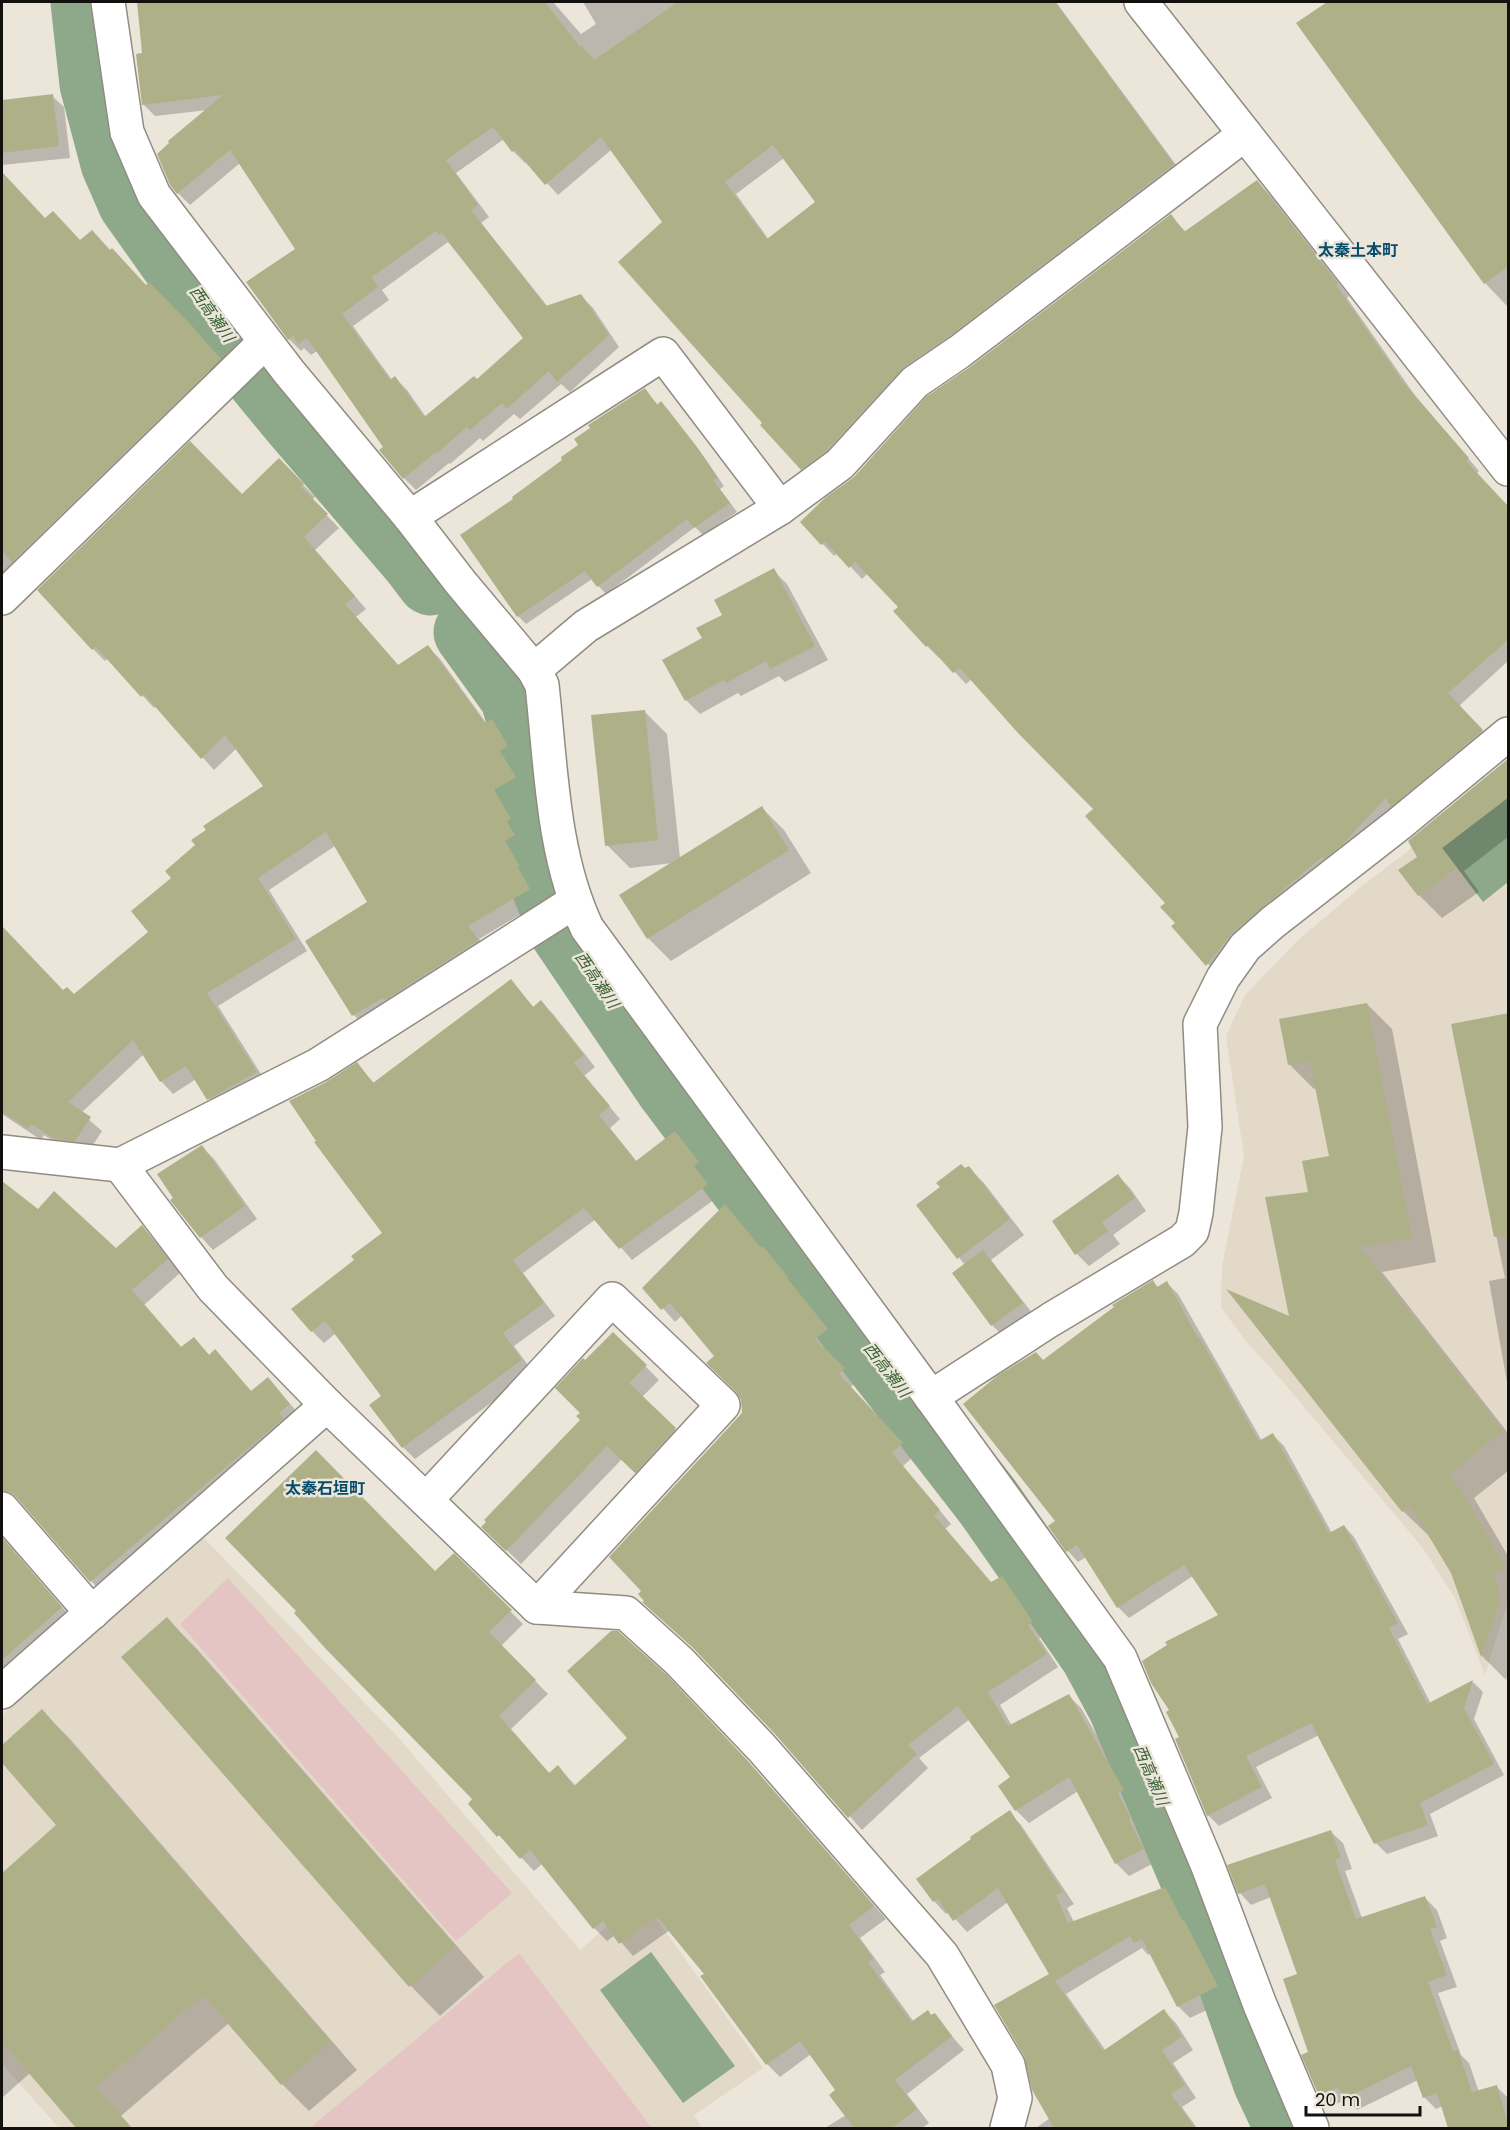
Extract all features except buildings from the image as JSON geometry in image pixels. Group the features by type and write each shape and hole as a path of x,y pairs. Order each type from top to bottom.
{"street":[{"path":"108,2 127,132 154,195 266,342 534,670 542,685 558,830 561,909"},
{"path":"1141,2 1509,469"},
{"path":"534,670 586,626 780,508 840,464 915,382 959,352 1245,134"},
{"path":"2,598 266,342"},
{"path":"410,517 663,354 780,508"},
{"path":"931,1397 1050,1320 1182,1241 1192,1231 1196,1213 1204,1128 1200,1024 1223,978 1245,947 1509,734"},
{"path":"2,1152 120,1165 318,1065 561,909"},
{"path":"561,909 586,928 1120,1658 1207,1864 1260,2005 1312,2128"},
{"path":"120,1165 213,1288 327,1405 537,1607 626,1613 679,1661 761,1747 942,1955 1008,2066 1015,2098 1007,2128"},
{"path":"426,1500 612,1299 723,1405 537,1607"},
{"path":"2,1692 327,1405"},
{"path":"2,1509 92,1613"}],"shaded area":[{"path":"1508,774 1508,1601 1485,1675 1455,1598 1422,1547 1245,1340 1221,1307 1222,1266 1244,1156 1226,1036 1245,995 1298,940 1362,886"},
{"path":"1508,797 1508,882 1483,902 1442,848"},
{"path":"203,1537 397,1736 580,1950 641,1897 763,2068 694,2115 702,2128 59,2128 2,2064 2,1715"},
{"path":"228,1578 512,1893 456,1941 180,1624"},
{"path":"651,1952 735,2066 683,2103 600,1990"},
{"path":"519,1953 652,2128 310,2128"}],"waterway":[{"name":"西高瀬川","path":"85,2 94,84 115,163 132,202 234,346 431,581"},
{"name":"西高瀬川","path":"468,632 514,696 524,729 533,827 540,861 547,890 563,930 668,1085 773,1225 988,1502 1094,1654 1122,1706 1200,1892 1267,2081 1289,2128"}],"district":[{"name":"太秦土本町","path":"1358,250"},
{"name":"太秦石垣町","path":"325,1488"}]}
